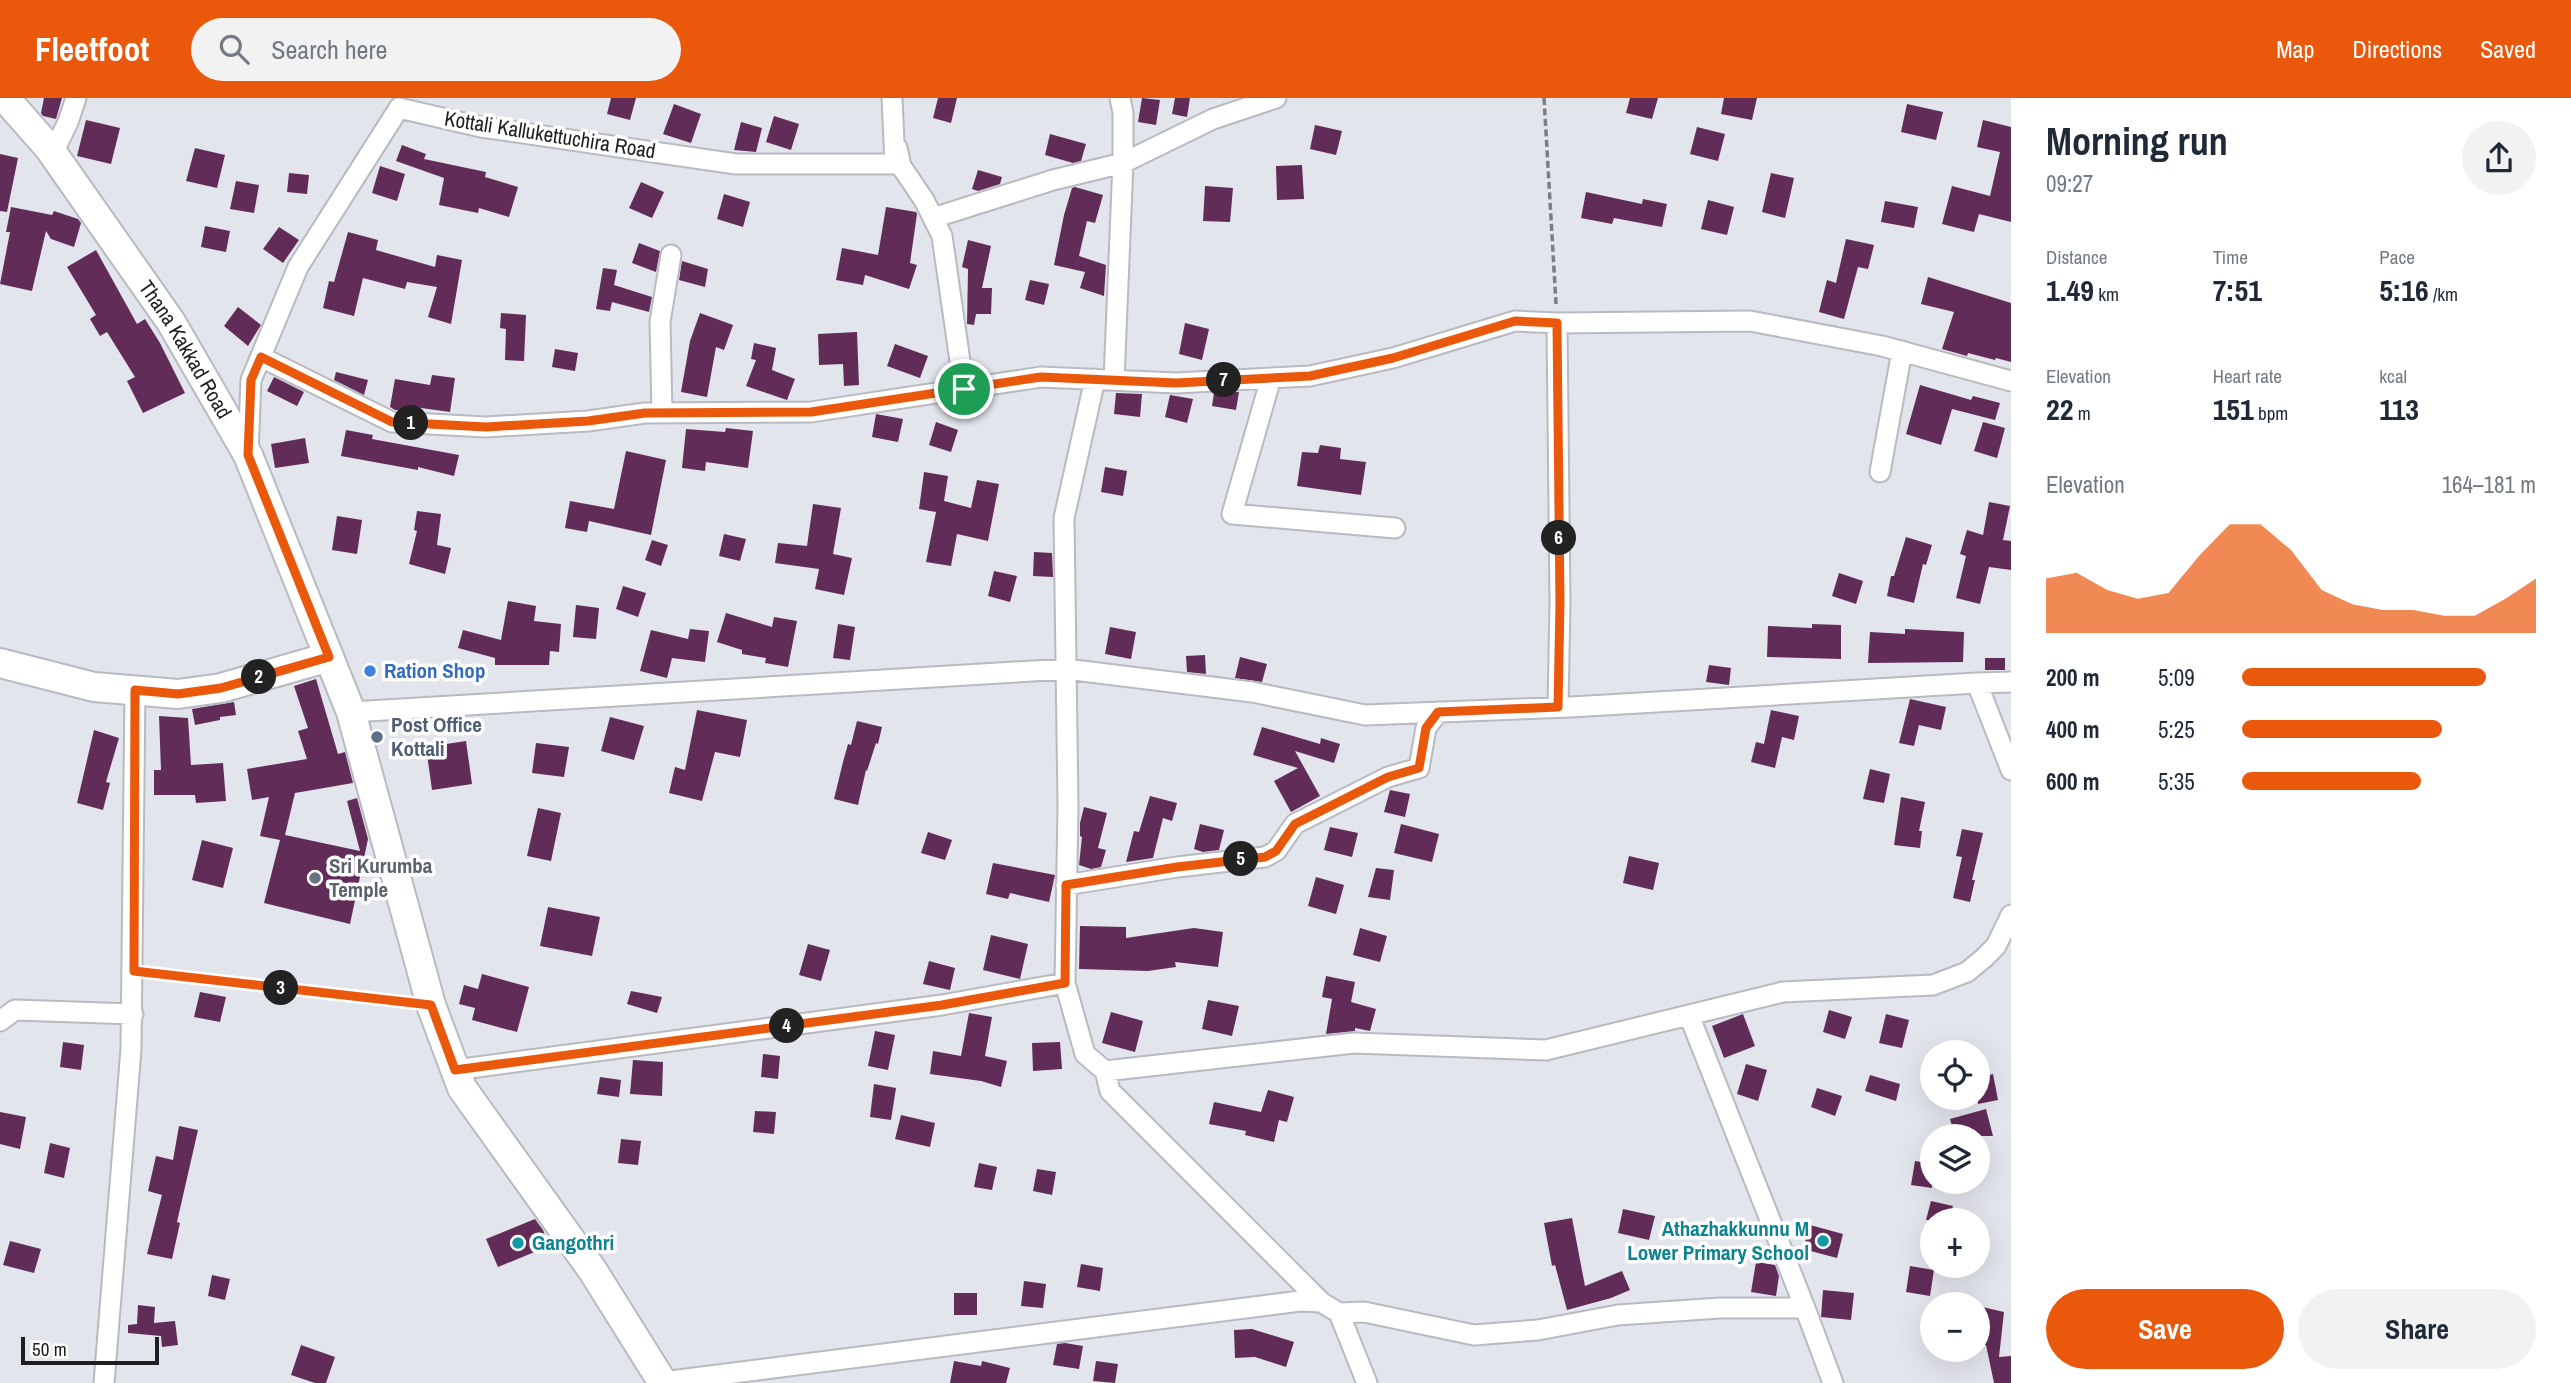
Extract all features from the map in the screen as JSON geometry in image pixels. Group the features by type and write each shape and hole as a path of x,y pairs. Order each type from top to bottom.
{"main road":[{"name":"Thana Kakkad Road","path":"5,98 53,153 171,322 248,455 351,712 431,1005 461,1088 593,1271 663,1383"},
{"path":"0,663 94,687 178,694 221,688 329,657"}],"street":[{"path":"53,153 76,98"},
{"name":"Kottali Kallukettuchira Road","path":"248,455 251,380 298,267 401,103 481,127 736,164 895,164 892,98"},
{"path":"1120,98 1123,113 1123,163 1105,380 1064,518 1065,983 1085,1054 1105,1071 1111,1091 1321,1302 1339,1313 1364,1312 1474,1335 1538,1331 1618,1315 1720,1308 1805,1308"},
{"path":"933,218 1053,180 1123,163 1213,119 1276,98"},
{"path":"892,125 901,166 942,236 964,389"},
{"path":"662,413 660,322 671,255"},
{"path":"261,357 392,422 486,427 588,421 662,413 811,412 1041,377 1176,383 1310,376 1393,358 1515,321 1750,321 1902,351 2011,381"},
{"path":"1557,323 1560,602 1558,707"},
{"path":"1880,471 1902,351"},
{"path":"1271,378 1231,514 1395,527"},
{"path":"351,712 1066,669 1252,692 1365,715 2011,682"},
{"path":"1977,683 2011,769"},
{"path":"104,1383 134,971 135,690"},
{"path":"1066,885 1177,867 1265,857 1276,851 1295,824 1388,777 1419,768 1426,728 1438,712"},
{"path":"1105,1071 1354,1043 1546,1049 1783,992 1933,985 1967,972 1984,958 1996,946 2011,915"},
{"path":"455,1070 928,1007 1065,983"},
{"path":"0,1021 15,1010 132,1014"},
{"path":"1689,1015 1833,1383"},
{"path":"663,1383 1300,1301 1321,1302"},
{"path":"1339,1313 1367,1383"}],"path":[{"path":"1544,98 1557,323"},
{"path":"134,971 431,1005"}],"building":[{"path":"44,98 62,98 56,119 41,113"},
{"path":"611,98 636,98 630,120 607,114"},
{"path":"938,98 957,98 951,123 933,118"},
{"path":"1142,98 1160,100 1156,125 1138,122"},
{"path":"1175,98 1190,98 1187,117 1172,114"},
{"path":"1630,98 1658,98 1652,119 1626,113"},
{"path":"1724,98 1757,98 1752,120 1721,114"},
{"path":"674,104 701,114 691,143 663,134"},
{"path":"1907,104 1943,112 1936,140 1901,132"},
{"path":"774,116 799,124 791,150 766,142"},
{"path":"86,120 120,128 111,164 77,156"},
{"path":"1983,120 2011,127 2011,222 1979,214 1974,232 1942,224 1952,186 1990,196 2000,152 1977,147"},
{"path":"741,122 762,128 756,152 734,150"},
{"path":"1315,125 1342,131 1336,155 1310,149"},
{"path":"1697,127 1725,134 1718,161 1690,154"},
{"path":"1050,134 1086,144 1081,161 1073,163 1045,155"},
{"path":"402,145 426,154 424,159 486,172 485,177 518,187 509,217 479,208 478,213 439,205 444,178 396,161"},
{"path":"195,148 225,155 217,188 186,181"},
{"path":"0,154 18,158 7,212 0,211"},
{"path":"1302,165 1304,199 1277,200 1276,166"},
{"path":"380,166 405,174 397,201 372,193"},
{"path":"978,170 1002,177 1000,184 978,191 972,189"},
{"path":"289,173 309,175 307,194 287,192"},
{"path":"1771,173 1794,178 1785,218 1762,212"},
{"path":"236,181 259,185 254,213 230,209"},
{"path":"641,182 664,192 652,218 629,208"},
{"path":"1205,186 1233,188 1230,222 1203,221"},
{"path":"1072,188 1103,195 1095,223 1087,221 1079,256 1106,265 1104,296 1080,288 1085,272 1054,265 1064,215"},
{"path":"1586,192 1642,204 1643,199 1667,204 1662,227 1614,218 1612,224 1581,218"},
{"path":"724,194 750,202 743,227 717,219"},
{"path":"1708,200 1734,207 1727,235 1701,229"},
{"path":"1885,201 1918,207 1914,228 1881,222"},
{"path":"11,207 52,215 54,211 78,219 81,223 74,247 51,239 46,231 32,291 0,284 10,232 6,232"},
{"path":"886,207 917,214 910,263 917,265 909,289 865,275 863,285 836,280 842,248 878,255"},
{"path":"205,226 230,231 226,252 201,247"},
{"path":"279,227 299,240 283,263 263,249"},
{"path":"348,232 378,240 376,250 435,267 437,255 462,260 451,324 428,317 437,287 407,282 405,289 363,278 354,316 323,308 329,281 334,282"},
{"path":"1846,239 1874,245 1868,269 1858,267 1844,319 1819,312 1827,280 1836,283"},
{"path":"968,240 991,246 982,288 992,288 991,314 976,314 974,325 967,324 968,269 962,267"},
{"path":"639,243 660,251 656,272 632,263"},
{"path":"96,250 137,324 145,319 160,343 185,393 143,413 127,381 135,377 107,332 100,336 90,319 96,315 67,267"},
{"path":"682,261 708,269 705,287 679,280"},
{"path":"603,268 617,270 614,285 652,297 649,312 612,302 610,311 596,309"},
{"path":"1928,277 2011,303 2011,362 1968,353 1967,356 1942,349 1954,312 1921,304"},
{"path":"1030,280 1049,284 1044,305 1025,300"},
{"path":"238,307 261,325 248,346 224,326"},
{"path":"501,313 526,315 524,361 505,360 506,329 500,328"},
{"path":"700,313 733,325 724,350 716,347 707,397 681,392 690,341"},
{"path":"1185,323 1209,329 1202,360 1179,354"},
{"path":"857,332 859,385 844,386 843,364 819,365 818,334"},
{"path":"754,343 776,348 772,370 795,379 787,400 746,386 756,360 751,359"},
{"path":"895,344 928,356 920,378 887,366"},
{"path":"555,349 578,353 575,371 552,367"},
{"path":"336,372 368,380 364,395 334,380"},
{"path":"432,375 455,378 450,412 414,407 414,411 395,410 390,407 395,379 430,385"},
{"path":"274,377 304,392 297,406 267,391"},
{"path":"1920,385 1971,400 1973,396 2000,403 1995,420 1952,409 1941,445 1906,434"},
{"path":"1239,392 1236,410 1212,406 1214,393"},
{"path":"1116,393 1142,394 1140,417 1114,414"},
{"path":"1170,395 1193,399 1187,423 1165,417"},
{"path":"876,414 903,419 898,442 872,437"},
{"path":"936,422 958,430 951,452 929,445"},
{"path":"1983,422 2005,428 1997,458 1974,451"},
{"path":"726,428 753,431 748,468 706,462 705,471 682,468 686,429 725,432"},
{"path":"346,430 373,435 372,439 459,455 454,476 418,467 418,470 341,456"},
{"path":"305,438 309,463 275,468 271,444"},
{"path":"1320,445 1341,448 1340,459 1366,462 1361,495 1297,486 1302,452 1318,453"},
{"path":"626,451 666,460 651,535 589,521 587,532 565,528 570,501 614,509"},
{"path":"1105,467 1127,471 1123,496 1101,492"},
{"path":"924,472 948,476 944,501 971,508 977,480 999,484 988,541 957,534 951,566 926,562 936,512 919,509"},
{"path":"1989,502 2010,506 2003,540 2011,541 2011,570 1989,567 1980,604 1956,598 1966,556 1960,554 1967,530 1983,535"},
{"path":"813,504 841,508 833,554 852,558 844,595 815,589 819,569 775,563 778,543 807,546"},
{"path":"417,511 441,514 437,545 451,548 445,574 409,564 417,531 414,530"},
{"path":"337,516 362,520 357,554 332,550"},
{"path":"724,534 746,539 740,561 719,556"},
{"path":"1906,537 1932,545 1926,565 1923,564 1914,603 1887,596 1891,576 1894,576"},
{"path":"652,540 668,545 661,566 645,560"},
{"path":"1034,552 1052,553 1053,577 1033,576"},
{"path":"994,571 1017,576 1010,602 988,596"},
{"path":"1839,573 1863,581 1856,604 1832,596"},
{"path":"623,586 646,593 638,617 616,609"},
{"path":"508,601 536,606 534,621 561,624 559,652 550,651 549,665 495,665 495,658 458,648 463,630 501,640"},
{"path":"576,605 599,608 596,639 573,637"},
{"path":"726,613 772,627 774,617 797,621 788,667 765,663 766,658 742,654 742,650 717,642"},
{"path":"838,624 855,627 850,660 833,658"},
{"path":"1812,624 1841,625 1841,659 1767,657 1768,626 1812,628"},
{"path":"1110,627 1136,632 1131,659 1105,654"},
{"path":"690,629 709,631 705,662 672,658 667,678 640,671 651,630 688,639"},
{"path":"1905,629 1964,632 1963,662 1868,663 1870,632 1905,634"},
{"path":"1205,655 1206,674 1187,672 1186,656"},
{"path":"1240,657 1267,664 1262,682 1235,678"},
{"path":"1985,658 2005,658 2005,670 1985,670"},
{"path":"1709,665 1731,668 1729,685 1706,682"},
{"path":"316,679 338,754 345,752 353,783 295,793 285,835 360,851 347,801 357,798 368,839 350,924 264,903 280,840 260,836 269,797 252,800 247,769 307,759 298,731 308,728 294,686"},
{"path":"1910,699 1946,707 1941,730 1919,725 1914,746 1899,743"},
{"path":"234,702 236,715 195,725 192,709"},
{"path":"697,710 747,720 740,757 715,752 702,801 669,793 675,767 685,770"},
{"path":"1771,710 1799,716 1794,740 1782,737 1775,768 1751,762 1756,742 1764,744"},
{"path":"159,716 188,718 191,765 223,763 226,801 196,803 195,795 154,795 154,770 161,770"},
{"path":"610,717 644,726 634,760 601,751"},
{"path":"857,721 882,727 878,744 876,743 866,770 858,805 834,799 848,744 851,745"},
{"path":"1262,727 1320,744 1321,738 1340,744 1334,763 1295,751 1320,796 1291,812 1274,781 1298,768 1253,755"},
{"path":"94,730 119,738 106,782 110,783 103,810 77,803"},
{"path":"466,741 472,784 432,790 426,747"},
{"path":"536,743 569,747 564,777 532,773"},
{"path":"1870,769 1890,774 1884,803 1863,799"},
{"path":"1390,790 1410,794 1405,817 1384,812"},
{"path":"1150,796 1177,803 1172,821 1163,818 1153,858 1126,862 1134,831 1139,832"},
{"path":"1901,797 1925,802 1919,831 1922,831 1920,848 1894,845"},
{"path":"1084,807 1107,813 1098,848 1106,850 1101,867 1091,869 1079,865 1082,837 1080,823"},
{"path":"538,808 561,813 551,861 527,856"},
{"path":"1200,824 1224,830 1219,850 1203,852 1194,849"},
{"path":"1401,824 1439,834 1432,862 1394,853"},
{"path":"1330,827 1358,833 1352,857 1324,850"},
{"path":"1962,829 1983,833 1972,880 1975,880 1970,902 1953,898 1962,857 1956,856"},
{"path":"928,832 952,840 945,860 921,853"},
{"path":"202,840 233,848 223,888 192,880"},
{"path":"1629,856 1659,863 1653,890 1623,883"},
{"path":"993,863 1055,875 1049,902 1010,893 1008,899 986,894"},
{"path":"1376,868 1394,870 1390,900 1368,897"},
{"path":"1316,877 1344,885 1336,914 1308,906"},
{"path":"548,907 600,917 592,956 540,946"},
{"path":"1080,926 1126,927 1126,938 1194,928 1223,932 1218,967 1175,962 1176,967 1148,971 1079,969"},
{"path":"1360,928 1387,936 1380,962 1353,955"},
{"path":"991,935 1028,944 1020,979 983,970"},
{"path":"808,944 830,950 821,981 799,975"},
{"path":"929,961 955,968 950,990 923,984"},
{"path":"482,974 529,987 517,1032 472,1020 475,1008 459,1004 464,985 478,989"},
{"path":"1326,976 1355,982 1351,1002 1376,1009 1370,1031 1355,1028 1355,1031 1326,1034 1332,999 1322,997"},
{"path":"631,991 662,997 657,1013 627,1004"},
{"path":"200,992 226,997 220,1022 194,1017"},
{"path":"1208,1000 1239,1006 1232,1036 1202,1029"},
{"path":"1829,1010 1852,1017 1845,1039 1823,1032"},
{"path":"1111,1012 1143,1021 1135,1052 1102,1043"},
{"path":"969,1013 992,1017 985,1056 1007,1061 1001,1087 981,1081 930,1074 933,1051 961,1056"},
{"path":"1743,1014 1755,1046 1724,1058 1712,1026"},
{"path":"1886,1014 1909,1020 1902,1048 1879,1043"},
{"path":"875,1031 895,1035 888,1070 868,1066"},
{"path":"63,1042 84,1045 81,1070 60,1067"},
{"path":"1060,1042 1062,1069 1033,1071 1032,1043"},
{"path":"763,1054 780,1056 778,1079 761,1077"},
{"path":"633,1060 663,1062 662,1096 630,1094"},
{"path":"1746,1064 1767,1070 1758,1101 1737,1094"},
{"path":"1993,1074 1998,1100 1990,1102 1990,1075"},
{"path":"1870,1075 1900,1084 1896,1101 1865,1091"},
{"path":"600,1077 621,1080 619,1097 597,1094"},
{"path":"874,1084 896,1088 891,1120 870,1117"},
{"path":"1817,1088 1842,1096 1835,1116 1811,1107"},
{"path":"1268,1090 1294,1097 1287,1122 1279,1120 1274,1142 1245,1135 1246,1131 1209,1124 1214,1102 1261,1112"},
{"path":"1986,1110 1990,1124 1951,1124 1950,1119"},
{"path":"755,1111 776,1112 774,1134 753,1132"},
{"path":"0,1112 26,1117 20,1149 0,1144"},
{"path":"901,1115 935,1123 930,1147 895,1139"},
{"path":"179,1126 198,1130 177,1222 180,1223 172,1259 147,1254 162,1195 148,1191 156,1156 173,1160"},
{"path":"621,1139 641,1141 638,1165 618,1163"},
{"path":"50,1143 70,1148 64,1178 44,1173"},
{"path":"1915,1161 1920,1162 1920,1186 1911,1185"},
{"path":"979,1163 997,1167 992,1190 974,1187"},
{"path":"1037,1169 1056,1172 1052,1195 1033,1191"},
{"path":"1931,1201 1953,1206 1952,1208 1929,1208"},
{"path":"1623,1209 1655,1216 1649,1240 1618,1233"},
{"path":"1572,1218 1585,1286 1622,1271 1630,1290 1567,1310 1555,1265 1552,1266 1544,1223"},
{"name":"Gangothri","path":"535,1219 549,1246 498,1267 486,1239"},
{"name":"Athazhakkunnu M Lower Primary School","path":"1810,1225 1843,1234 1837,1258 1803,1249"},
{"path":"10,1241 41,1249 34,1273 3,1265"},
{"path":"1756,1262 1775,1265 1779,1276 1776,1296 1751,1292"},
{"path":"1081,1264 1103,1268 1100,1291 1077,1287"},
{"path":"1910,1266 1920,1268 1920,1278 1933,1278 1931,1292 1920,1292 1920,1294 1906,1292"},
{"path":"212,1275 230,1279 225,1300 208,1296"},
{"path":"1024,1281 1046,1284 1043,1308 1021,1306"},
{"path":"1823,1290 1854,1293 1851,1320 1821,1317"},
{"path":"954,1293 977,1293 977,1315 954,1315"},
{"path":"138,1305 155,1307 154,1323 175,1321 178,1345 162,1347 161,1336 128,1333 128,1325 137,1324"},
{"path":"1990,1309 2004,1312 1999,1357 2011,1356 2011,1383 1994,1383 1990,1362"},
{"path":"1252,1329 1294,1342 1286,1367 1255,1357 1235,1358 1234,1330"},
{"path":"1057,1344 1083,1346 1079,1369 1053,1365"},
{"path":"301,1345 335,1357 326,1383 315,1383 291,1375"},
{"path":"954,1361 981,1366 982,1361 1010,1368 1006,1383 950,1383"},
{"path":"1096,1361 1118,1364 1115,1383 1093,1381"}],"place":[{"name":"Ration Shop","path":"370,671"},
{"name":"Post Office Kottali","path":"377,737"},
{"name":"Sri Kurumba Temple","path":"315,878"},
{"name":"Athazhakkunnu M Lower Primary School","path":"1823,1241"},
{"name":"Gangothri","path":"518,1243"}],"route":[{"path":"1515,321 1557,323 1560,602 1558,707 1438,712 1426,728 1419,768 1388,777 1295,824 1276,851 1265,857 1177,867 1066,885 1065,983 942,1005 455,1070 431,1005 134,971 135,690 178,694 221,688 329,657 248,455 251,380 261,357 392,422 486,427 588,421 645,413 811,412 964,389 1041,377 1176,383 1310,376 1393,358 1515,321"}]}
